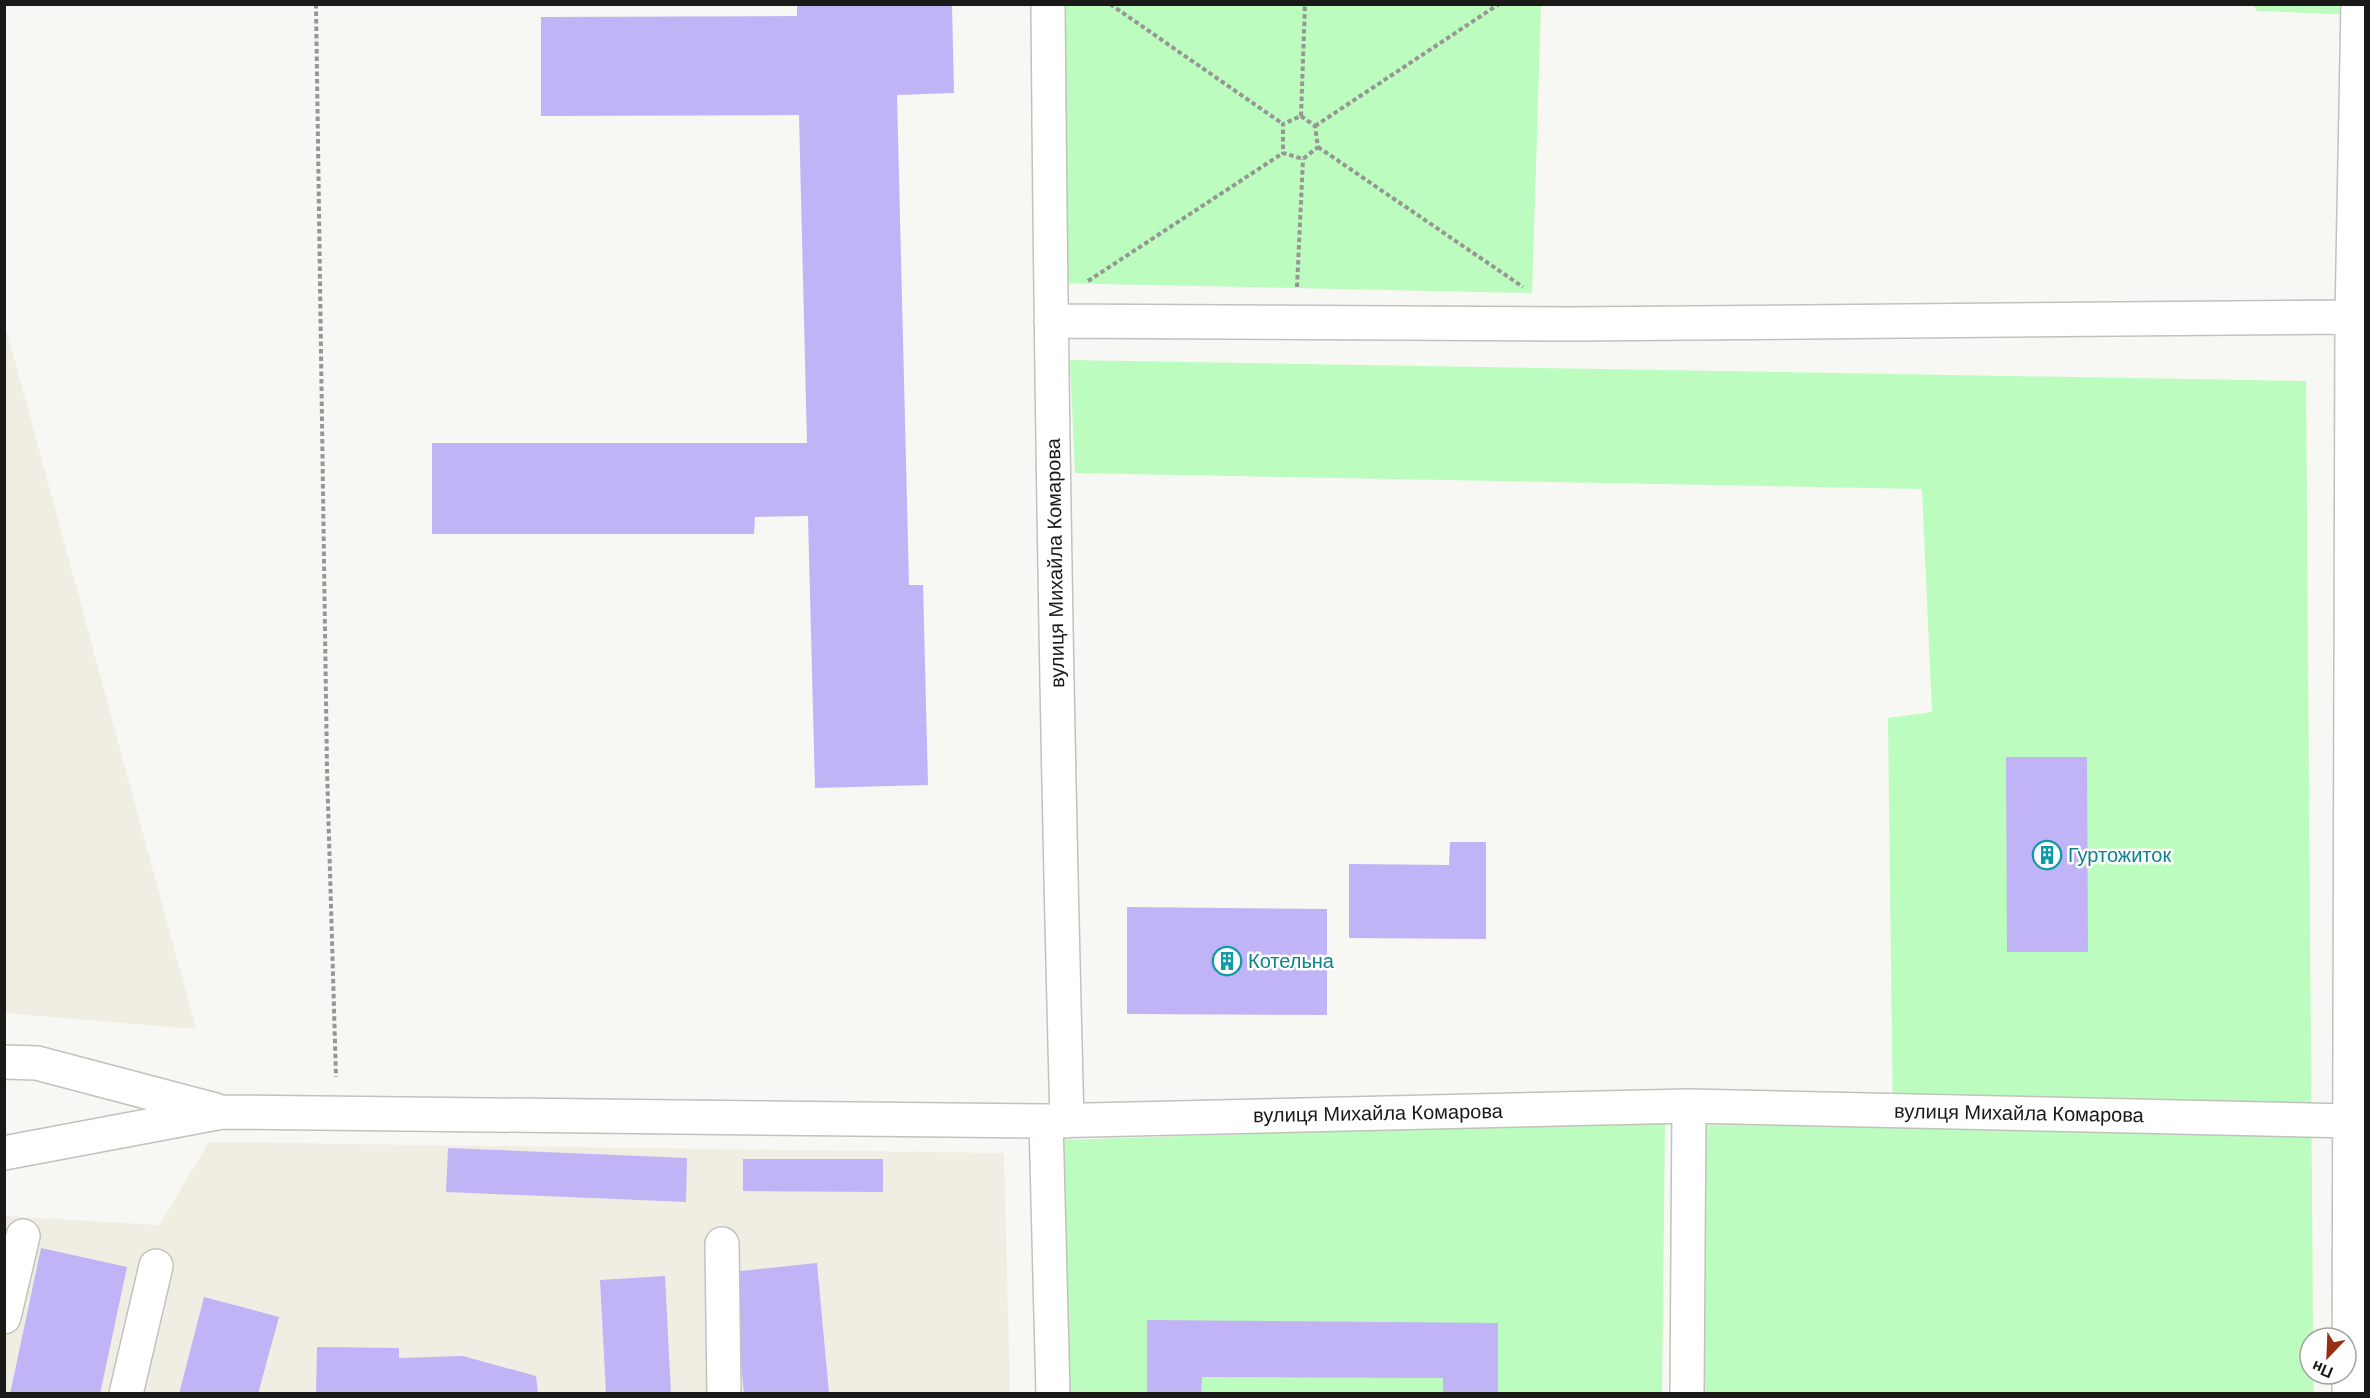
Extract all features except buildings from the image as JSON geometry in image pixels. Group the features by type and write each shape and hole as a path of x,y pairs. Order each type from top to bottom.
{"street":[{"name":"вулиця Михайла Комарова","path":"1048,4 1059,824 1053,1394"},
{"path":"2349,1326 2352,317 2358,4"},
{"path":"1051,313 1296,323 1572,324 2352,317"},
{"path":"4,1062 37,1063 222,1112"},
{"path":"1687,1394 1689,1106"},
{"name":"вулиця Михайла Комарова","path":"1057,1121 1689,1106 2350,1120"},
{"path":"4,1153 222,1112 1057,1121"},
{"path":"4,1317 23,1236"},
{"path":"722,1244 724,1394"},
{"path":"126,1394 156,1266"}],"path":[{"path":"316,4 327,769 337,1114"},
{"path":"1110,4 1283,124"},
{"path":"1301,116 1305,4"},
{"path":"1315,126 1499,4"},
{"path":"1283,124 1301,116"},
{"path":"1301,116 1315,126 1318,147 1532,293 1572,324"},
{"path":"1283,124 1283,153"},
{"path":"1296,323 1303,159 1318,147"},
{"path":"1051,313 1283,153"},
{"path":"1283,153 1303,159"}],"shaded area":[{"path":"5,324 196,1029 5,1013"},
{"path":"209,1142 1004,1153 1010,1393 5,1393 4,1216 159,1225"}],"green space":[{"path":"1048,5 1541,5 1532,293 1050,283"},
{"path":"2252,5 2365,5 2365,15 2258,11"},
{"path":"1070,360 2306,381 2313,1326 2298,1326 2298,1386 2314,1386 2314,1393 1699,1393 1700,1125 1893,1126 1888,718 1932,712 1922,489 1075,473"},
{"path":"1665,1121 1662,1393 1067,1393 1060,1140"}],"place":[{"name":"Гуртожиток","path":"2047,855"},
{"name":"Котельна","path":"1227,961"}]}
